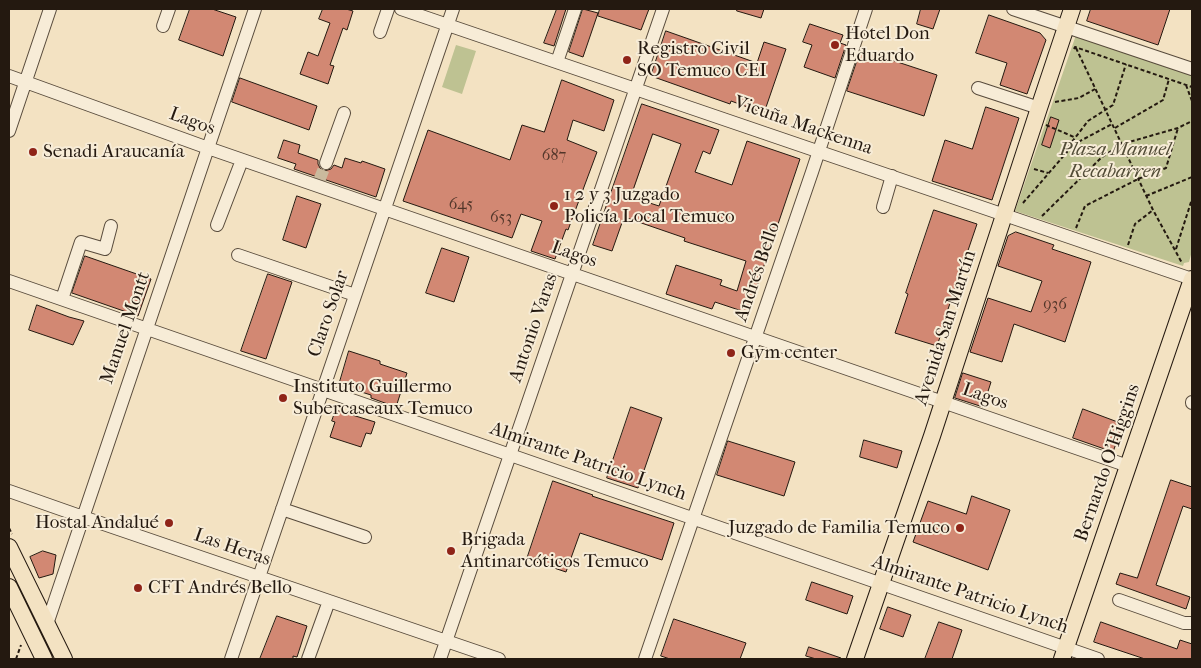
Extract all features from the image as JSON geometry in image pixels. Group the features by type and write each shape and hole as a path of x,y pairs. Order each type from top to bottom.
{"main road":[{"name":"Avenida San Martín","path":"855,659 1009,216 1039,108 1072,9"},
{"name":"Bernardo O'Higgins","path":"1063,654 1128,466 1188,277"},
{"path":"9,547 64,659"},
{"path":"9,587 35,652"},
{"name":"Manuel Montt","path":"35,652 47,624"}],"street":[{"path":"9,132 50,9"},
{"path":"163,26 169,9"},
{"name":"Manuel Montt","path":"47,624 255,9"},
{"path":"380,32 388,9"},
{"name":"Vicuña Mackenna","path":"401,9 1188,277"},
{"name":"Claro Solar","path":"231,659 453,9"},
{"path":"557,62 575,9"},
{"name":"Antonio Varas","path":"440,659 663,9"},
{"name":"Andrés Bello","path":"644,659 866,9"},
{"path":"1013,9 1192,69"},
{"name":"Lagos","path":"9,76 242,160 319,184 385,209 1128,466"},
{"path":"978,88 1039,108"},
{"path":"326,163 344,113"},
{"path":"218,225 242,160"},
{"path":"883,207 892,176"},
{"path":"62,300 82,242 105,249 111,226"},
{"path":"238,255 355,294"},
{"name":"Almirante Patricio Lynch","path":"9,281 881,584 1063,654 1098,659"},
{"name":"Las Heras","path":"9,491 499,659"},
{"path":"282,509 365,537"},
{"path":"1119,600 1192,623"},
{"path":"308,659 329,601"}],"path":[{"path":"1072,56 1075,46"},
{"path":"1075,46 1192,87"},
{"path":"1075,46 1146,196 1176,250 1188,277"},
{"path":"1009,216 1018,209 1049,174 1088,121 1113,105 1126,64"},
{"path":"1114,128 1162,100 1169,79"},
{"path":"1186,85 1192,101"},
{"path":"1054,102 1079,98 1095,90"},
{"path":"1041,217 1102,157 1122,144 1178,128 1192,121"},
{"path":"1067,148 1113,124"},
{"path":"1046,125 1075,137"},
{"path":"1076,228 1085,206 1138,179 1166,168 1178,128"},
{"path":"1032,168 1049,174"},
{"path":"1146,196 1192,177"},
{"path":"1176,250 1192,199"},
{"path":"1128,245 1135,224 1153,210"},
{"path":"16,659 35,652"}],"green space":[{"name":"Plaza Manuel Recabarren","path":"1076,35 1192,73 1192,251 1189,262 1184,263 1183,266 1015,211"},
{"path":"456,45 476,51 462,94 442,87"}],"building":[{"path":"190,9 212,9 236,17 223,56 179,40"},
{"path":"323,9 346,9 353,11 347,30 343,28 330,65 334,66 328,84 300,74 308,52 318,56 330,23 319,19"},
{"path":"557,9 566,9 554,46 544,43"},
{"path":"583,9 598,13 583,57 569,52"},
{"path":"600,9 649,9 641,30 598,16"},
{"path":"737,9 764,9 761,18 737,11"},
{"path":"921,9 940,9 933,29 917,24"},
{"path":"1091,9 1170,9 1158,45 1087,21"},
{"path":"989,15 1040,33 1046,40 1027,94 1000,85 1007,63 976,53"},
{"path":"810,24 843,35 840,43 846,45 835,78 804,67 812,45 803,42"},
{"path":"666,31 757,63 764,42 786,49 764,113 731,101 730,104 651,76"},
{"path":"861,50 937,75 924,116 847,91"},
{"path":"240,78 317,106 309,130 232,102"},
{"path":"562,80 614,100 604,131 573,120 567,140 597,152 568,230 566,229 555,259 531,251 542,221 521,214 512,238 403,201 428,130 510,160 522,125 544,132"},
{"path":"642,104 719,130 710,154 703,151 695,172 732,185 747,141 800,159 748,313 715,302 712,309 666,294 676,265 722,280 720,285 737,291 746,261 684,241 685,238 624,217 612,251 593,245","holes":["653,134 681,144 659,206 631,197"]},
{"path":"986,107 1019,118 992,200 932,181 945,140 972,149"},
{"path":"1051,117 1059,120 1050,148 1042,145"},
{"path":"284,140 300,145 298,153 318,160 320,168 324,171 331,169 334,165 342,168 345,158 361,163 362,161 385,169 376,197 294,169 296,164 278,158"},
{"path":"297,196 321,204 306,248 283,240"},
{"path":"934,210 977,224 937,346 895,333 908,294 906,293"},
{"path":"1016,232 1054,245 1052,249 1091,262 1065,342 1014,324 1002,362 970,352 988,298 1031,312 1042,281 998,266 1008,236"},
{"path":"442,248 469,257 454,302 426,293"},
{"path":"85,256 151,279 138,316 72,293"},
{"path":"268,274 292,282 266,359 241,351"},
{"path":"37,305 84,321 73,345 29,330"},
{"path":"349,351 380,361 380,364 407,373 396,407 371,398 371,395 339,385"},
{"path":"963,373 991,382 983,407 955,398"},
{"path":"631,407 662,418 638,488 607,478"},
{"path":"1083,409 1123,424 1113,452 1073,438"},
{"path":"336,410 375,422 371,434 366,433 361,447 330,437 335,422 332,421"},
{"path":"864,440 902,451 897,468 860,457"},
{"path":"728,441 795,462 784,496 717,475"},
{"path":"1171,480 1192,487 1192,509 1183,506 1156,585 1190,597 1186,609 1116,584 1120,573 1137,578"},
{"path":"553,481 674,523 662,560 580,533 566,572 527,559"},
{"name":"Juzgado de Familia Temuco","path":"972,496 1010,510 988,570 913,542 928,501 966,514"},
{"path":"43,551 56,555 53,574 39,578 30,557"},
{"path":"812,582 853,596 847,614 806,600"},
{"path":"888,607 911,615 903,637 880,629"},
{"path":"277,616 307,626 297,657 293,656 293,659 260,659"},
{"path":"674,619 746,643 740,659 670,659 661,656"},
{"path":"939,622 962,630 952,659 925,659"},
{"path":"1101,622 1177,649 1180,640 1192,644 1192,659 1145,659 1094,642"},
{"path":"809,647 841,658 816,659 806,656"}],"tunnel":[{"path":"319,181 326,163"}],"place":[{"name":"Hotel Don Eduardo","path":"835,45"},
{"name":"Registro Civil SO Temuco CEI","path":"627,60"},
{"name":"Senadi Araucanía","path":"33,152"},
{"name":"1 2 y 3 Juzgado Policía Local Temuco","path":"554,206"},
{"name":"Gym center","path":"731,353"},
{"name":"Instituto Guillermo Subercaseaux Temuco","path":"283,398"},
{"name":"Hostal Andalué","path":"169,523"},
{"name":"Juzgado de Familia Temuco","path":"960,528"},
{"name":"Brigada Antinarcóticos Temuco","path":"451,551"},
{"name":"CFT Andrés Bello","path":"138,588"}]}
